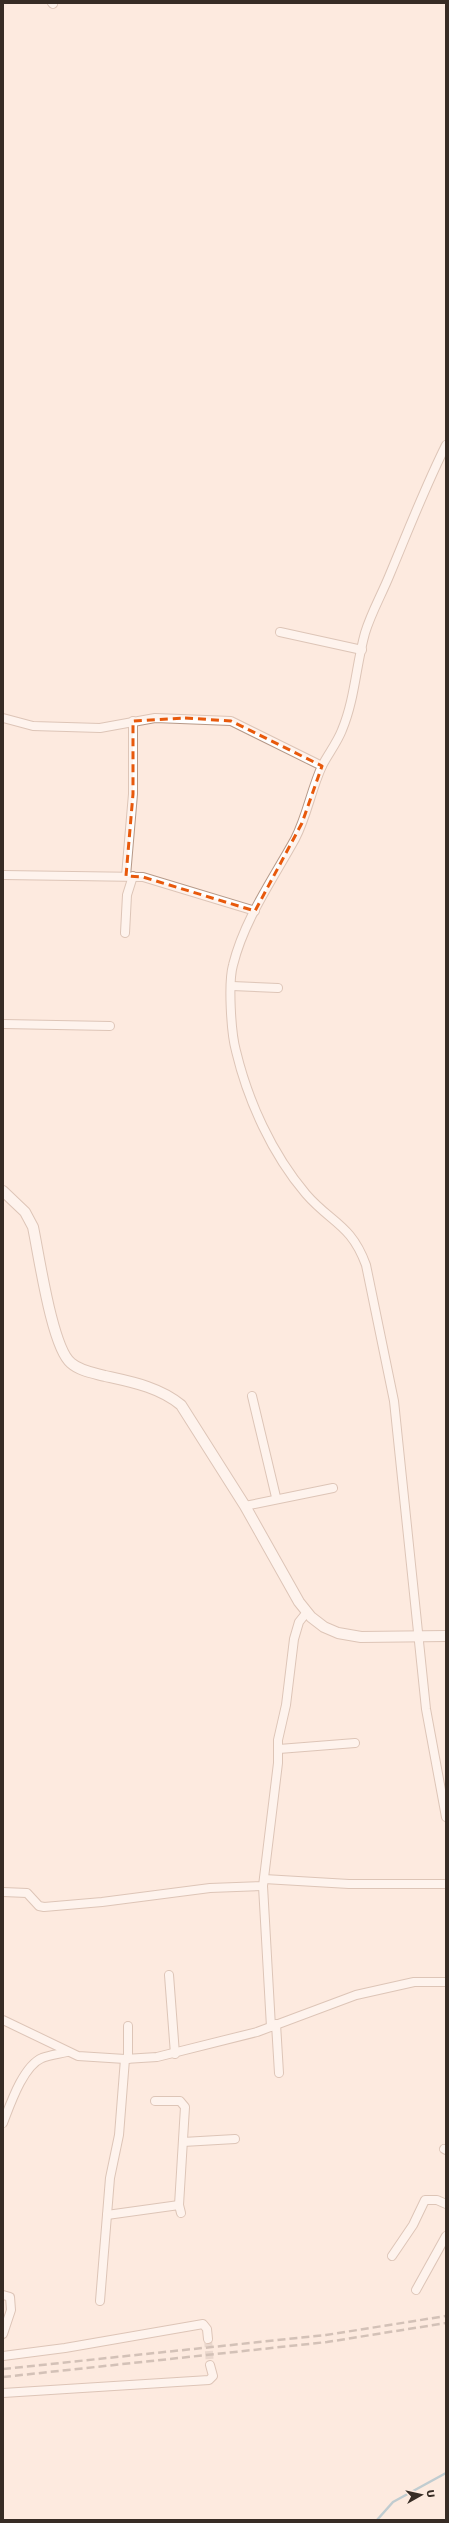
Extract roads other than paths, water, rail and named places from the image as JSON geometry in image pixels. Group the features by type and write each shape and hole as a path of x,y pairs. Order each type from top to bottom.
{"street":[{"path":"446,444 370,619 347,718 336,744 322,766 302,823 255,911 236,953 232,969 235,1050 252,1103 294,1179 320,1209 351,1233 361,1250 366,1265 394,1401 426,1710 446,1817"},
{"path":"280,632 362,650"},
{"path":"3,718 33,726 84,728 114,727 133,721 185,718 231,721 322,766"},
{"path":"125,933 133,794 133,721"},
{"path":"3,875 129,876 174,885 255,911"},
{"path":"232,986 278,988"},
{"path":"3,1024 110,1026"},
{"path":"3,1191 25,1212 33,1227 56,1334 64,1356 76,1367 155,1389 170,1396 181,1405 245,1506 299,1602 307,1612 324,1627 348,1636 446,1636"},
{"path":"252,1396 276,1498"},
{"path":"245,1506 276,1498 332,1488"},
{"path":"279,2073 273,2026 263,1883 278,1749 295,1630 307,1612"},
{"path":"278,1749 355,1743"},
{"path":"3,1892 27,1893 39,1906 44,1907 102,1902 210,1888 263,1883 446,1884"},
{"path":"169,1975 175,2054"},
{"path":"3,2020 67,2052 86,2058 127,2059 175,2054 273,2026 356,1995 414,1982 446,1982"},
{"path":"100,2301 110,2178 119,2135 127,2059 128,2026"},
{"path":"3,2123 13,2096 33,2065 43,2058 67,2052"},
{"path":"155,2101 183,2103 185,2119 179,2205 181,2213"},
{"path":"183,2142 235,2139"},
{"path":"392,2256 413,2225 424,2200 437,2200 446,2204"},
{"path":"107,2215 179,2205"},
{"path":"416,2290 446,2236"},
{"path":"3,2295 10,2297 11,2302 3,2334"},
{"path":"3,2356 65,2348 203,2324 208,2330 208,2339"},
{"path":"3,2393 208,2380 213,2376 210,2365"}],"waterway":[{"path":"377,2520 393,2502 446,2473"}],"tunnel":[{"path":"208,2339 210,2365"}],"railway":[{"path":"3,2369 326,2335 446,2316"},
{"path":"3,2377 327,2342 446,2323"}]}
